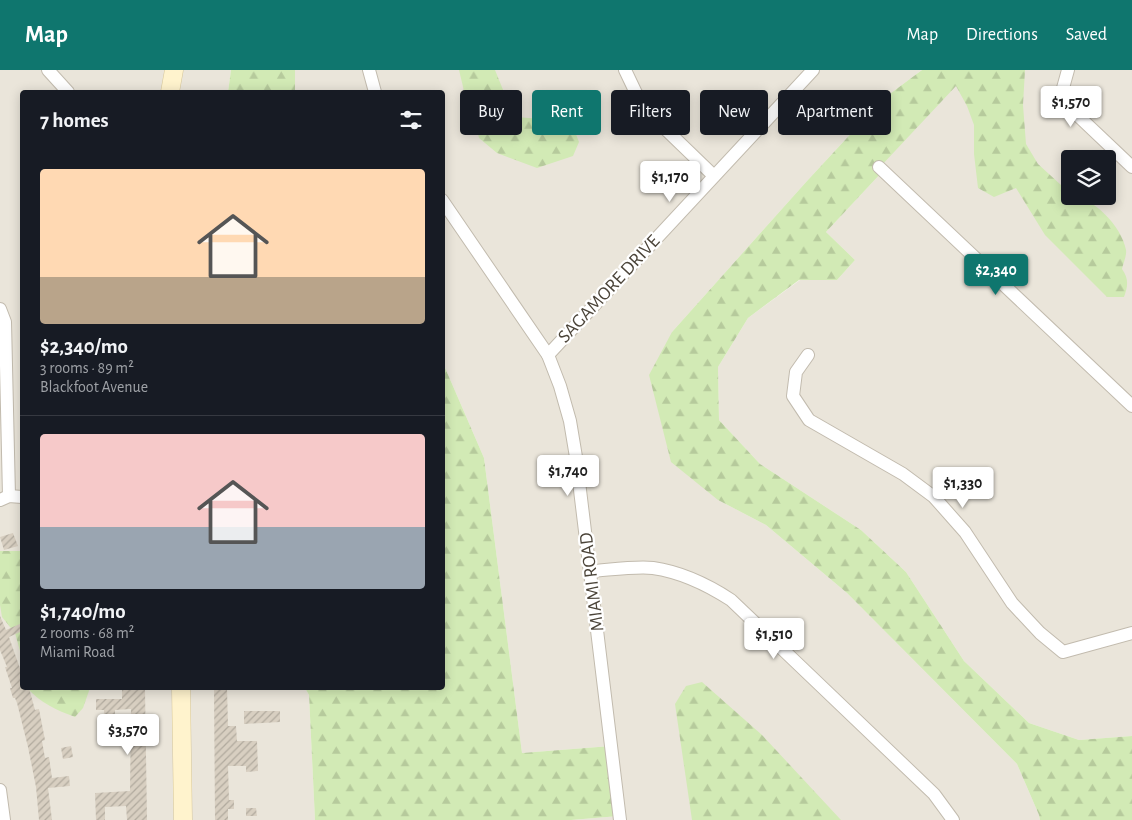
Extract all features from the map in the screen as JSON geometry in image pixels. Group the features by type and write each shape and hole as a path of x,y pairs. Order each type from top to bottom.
{"main road":[{"path":"170,90 174,70"},
{"path":"181,690 183,820"}],"street":[{"path":"48,70 66,90"},
{"path":"368,70 375,90"},
{"path":"626,70 636,93 656,120 714,176"},
{"name":"SAGAMORE DRIVE","path":"548,355 813,70"},
{"path":"1068,70 1063,88 1065,100 1073,111 1132,167"},
{"path":"880,167 1132,406"},
{"name":"MIAMI ROAD","path":"445,204 548,355 560,386 570,421 591,570 620,820"},
{"path":"0,309 5,322 4,498 20,497"},
{"path":"808,355 796,372 793,396 809,420 902,474 934,497 966,532 1012,603 1040,633 1063,652 1132,633"},
{"path":"591,570 652,568 691,579 713,588 731,600 934,794 953,820"},
{"path":"0,790 4,820"}],"shaded area":[{"path":"0,70 231,70 228,90 20,90 20,690 306,690 309,695 315,820 0,820"},
{"path":"295,70 922,70 891,93 891,90 778,90 778,135 850,135 672,332 718,500 766,525 847,593 1017,764 1040,820 571,820 619,816 611,746 522,753 484,458 445,368 445,90 295,90"},
{"path":"930,70 1132,70 1132,736 1079,740 1029,723 964,661 906,572 861,530 760,464 719,420 718,367 748,318 800,280 837,280 855,260 826,232 883,171 879,167"}],"green space":[{"path":"231,70 295,70 295,90 228,90"},
{"path":"459,70 495,70 503,90 464,90"},
{"path":"922,70 1025,70 1023,105 1026,144 1038,164 1061,185 1061,205 1094,205 1105,214 1119,232 1126,250 1122,269 1127,283 1124,297 1107,297 1045,235 1016,188 994,197 978,188 974,154 974,125 967,106 956,86 880,167 883,171 826,232 855,260 837,280 799,280 748,318 718,367 719,420 760,464 861,530 906,572 964,661 1029,723 1079,740 1132,736 1132,820 1040,820 1017,764 847,593 766,525 718,500 671,462 649,375 672,332 850,135 891,135 891,93"},
{"path":"522,117 532,118 532,135 576,135 579,142 573,156 537,168 497,153 479,138 478,135 522,135"},
{"path":"445,368 484,458 522,753 611,746 619,816 571,820 315,820 309,695 306,690 445,690"},
{"path":"0,551 20,551 20,651 15,633 2,617 0,605"},
{"path":"702,682 762,735 841,820 692,820 675,704 686,686"},
{"path":"29,690 89,690 83,708 75,717 49,706"}],"building":[{"path":"13,533 18,546 4,550 0,537"},
{"path":"0,616 6,630 20,624 20,632 9,637 20,668 20,690 30,690 35,710 39,709 45,740 42,741 45,758 49,757 52,778 69,776 70,786 48,788 52,820 39,820 36,787 28,747 17,703 15,698 13,698 10,688 12,688 5,667 7,667 0,650"},
{"path":"122,690 145,690 147,820 127,820 126,806 105,807 105,820 96,820 95,793 130,791 131,709 115,710 115,733 105,733 104,710 96,710 96,699 122,699"},
{"path":"214,690 227,690 228,726 236,726 237,741 257,741 258,771 246,772 246,766 228,766 229,800 234,800 234,809 228,809 228,820 215,820"},
{"path":"244,711 280,711 280,722 244,724"},
{"path":"71,746 73,757 63,759 61,748"},
{"path":"246,808 256,808 257,816 246,816"}]}
